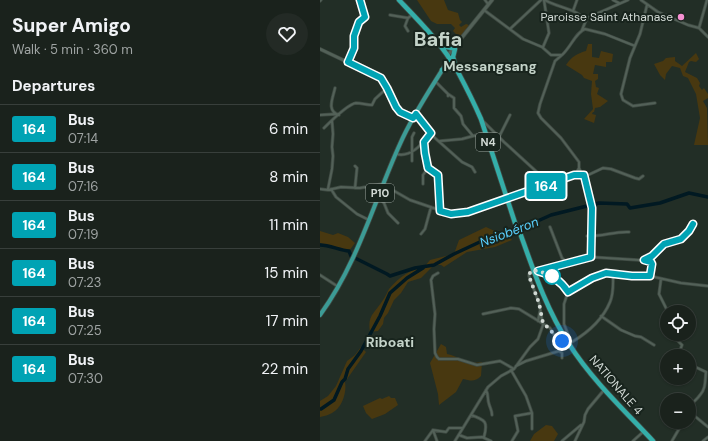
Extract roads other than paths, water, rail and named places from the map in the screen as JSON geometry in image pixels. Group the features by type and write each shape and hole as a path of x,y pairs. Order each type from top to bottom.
{"highway":[{"name":"NATIONALE 4","path":"399,0 410,16 439,44 458,71 481,119 518,229 536,271 549,308 583,363 653,441"},
{"path":"439,44 444,47 454,49 453,57 458,71"},
{"path":"441,71 448,68 458,71"}],"main road":[{"path":"448,57 492,0"},
{"name":"P10","path":"320,315 339,287 357,250 395,154 414,116 448,57"}],"street":[{"path":"348,62 354,48 354,36 359,22 365,17 360,0"},
{"path":"485,0 488,4"},
{"path":"510,29 541,0"},
{"path":"542,47 549,33 545,0"},
{"path":"545,0 561,7 573,10 585,20"},
{"path":"573,10 577,0"},
{"path":"613,0 619,3"},
{"path":"591,257 591,204 583,175 576,158 560,137 538,113 555,61 570,47 582,30 585,20 628,0"},
{"path":"641,0 658,12 688,25 699,28 708,37"},
{"path":"699,28 707,0"},
{"path":"647,5 640,34 627,66 622,90 622,98 633,106 655,104"},
{"path":"484,10 523,39 542,47 555,61"},
{"path":"390,15 410,16 405,26 408,31"},
{"path":"582,30 589,30 635,46"},
{"path":"320,49 379,77 387,88 400,112 414,116 462,162 472,167 475,172"},
{"path":"551,55 562,55"},
{"path":"434,80 448,95 454,98 454,108 461,116 463,124 473,136"},
{"path":"335,88 331,107 336,114"},
{"path":"324,128 352,104 357,103 372,105 375,99 387,88"},
{"path":"320,115 339,115"},
{"path":"499,138 510,115"},
{"path":"481,119 499,138 550,184"},
{"path":"328,190 333,156 332,147 334,134 332,120"},
{"path":"412,161 412,137 414,133"},
{"path":"395,154 404,156 412,152 424,142 431,133"},
{"path":"439,141 462,139 485,133"},
{"path":"424,142 428,168 438,175 440,211"},
{"path":"355,166 357,168 356,188"},
{"path":"423,184 423,175 428,168"},
{"path":"574,175 579,168"},
{"path":"320,189 328,190 341,187 356,188 381,184 406,198 451,214 463,213 574,175 590,174 607,168 635,178 643,176"},
{"path":"334,192 336,188"},
{"path":"331,189 336,197 357,214 369,220"},
{"path":"378,197 384,204 388,213 398,223"},
{"path":"421,234 425,229 431,207"},
{"path":"644,260 652,256 664,244 681,239 689,231 693,224"},
{"path":"550,227 562,258 568,263"},
{"path":"587,236 620,231 629,232"},
{"path":"513,368 538,339 543,323 538,297 529,274 591,257 644,260 651,262 650,276"},
{"path":"536,271 545,273 560,281 568,292"},
{"path":"438,273 433,276 431,280 435,314 435,353 437,357 439,359 458,359 474,364 500,360 513,368 532,413 532,429"},
{"path":"570,344 564,324 563,307 568,292 592,278 606,273 650,276 681,283 708,286"},
{"path":"455,441 490,385 513,368 526,361 559,351 584,335 601,316 610,302 613,288 613,274"},
{"path":"320,275 339,287"},
{"path":"662,279 658,294 664,305"},
{"path":"483,314 515,308 550,328 554,335 562,341 562,349 559,351"},
{"path":"538,321 540,310"},
{"path":"601,316 621,330 641,337 654,345"},
{"path":"559,351 562,353 562,358"},
{"path":"696,367 706,372 705,388 696,399"},
{"path":"575,441 588,409 605,389"},
{"path":"486,390 488,404 492,410 492,415"},
{"path":"512,441 518,431 515,416 532,413"},
{"path":"471,415 481,418 486,425 484,437"},
{"path":"696,417 708,428"},
{"path":"562,441 578,429 584,422"},
{"path":"433,430 446,432 448,428 463,428"},
{"path":"672,441 680,429"},
{"path":"425,441 433,430"},
{"path":"433,430 437,441"},
{"path":"634,441 644,431"},
{"path":"459,435 467,438 484,437 491,441"},
{"path":"703,441 708,437"}],"waterway":[{"name":"Nsiobéron","path":"320,245 349,251 351,256 390,276 415,268 434,265 499,233 511,233 551,215 599,203 627,204 630,208 660,203 689,193 708,197"},
{"path":"321,409 334,400 342,382 345,379 348,369 361,351 380,316 390,293 407,278 423,268"}],"place":[{"name":"Paroisse Saint Athanase","path":"681,17"}],"district":[{"name":"Bafia","path":"438,39"},
{"name":"Messangsang","path":"490,66"},
{"name":"Riboati","path":"390,342"}]}
